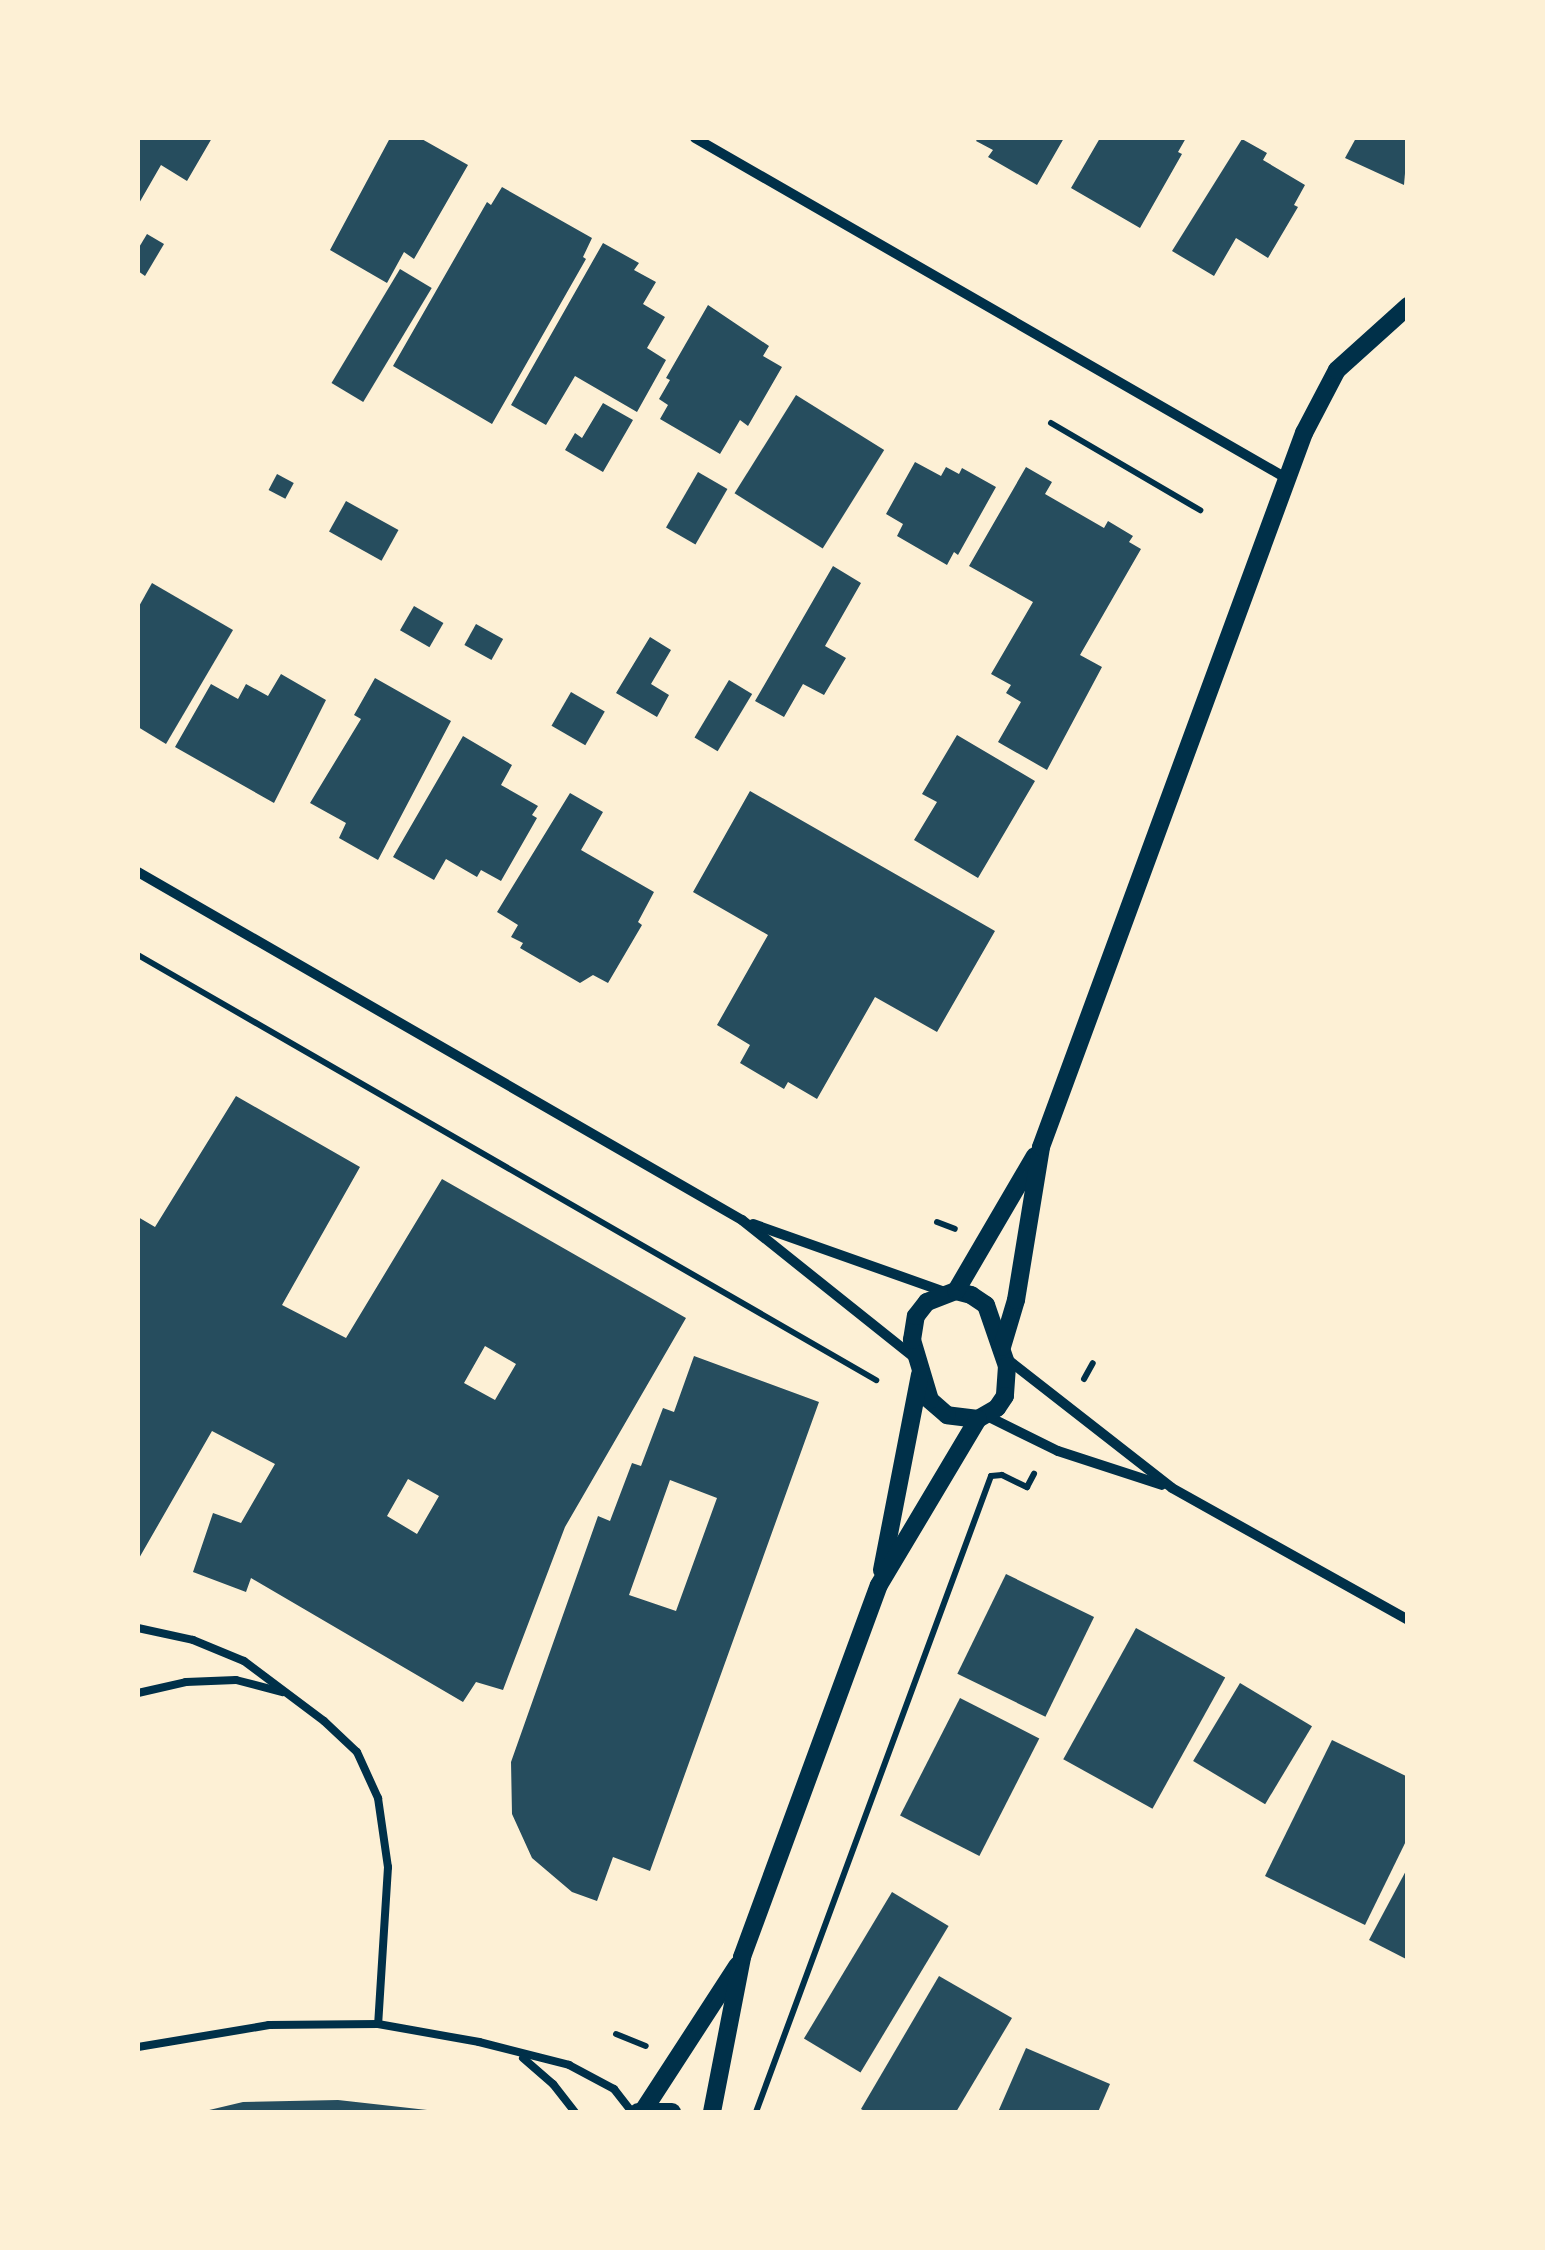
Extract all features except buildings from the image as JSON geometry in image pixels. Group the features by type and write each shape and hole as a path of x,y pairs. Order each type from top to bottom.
{"street":[{"path":"695,138 1286,478"},
{"path":"1004,1352 1041,1147 1286,478 1318,401 1338,370 1408,306"},
{"path":"138,872 742,1220 919,1365"},
{"path":"1041,1147 952,1292 927,1302 916,1316 912,1340 930,1400 942,1413 958,1419 982,1417 1048,1447 1172,1488"},
{"path":"712,2112 742,1957 880,1585 948,1462 982,1417 1005,1396 1009,1378 1004,1352 986,1306 971,1295 952,1292 742,1220"},
{"path":"1004,1352 1068,1409 1172,1488 1408,1620"},
{"path":"880,1585 919,1365"},
{"path":"638,2112 742,1957"},
{"path":"638,2112 672,2112"}],"lane":[{"path":"138,1628 193,1640 244,1661 357,1752 378,1798 388,1867 378,2024"},
{"path":"138,1693 186,1682 236,1680 286,1694"},
{"path":"138,2047 269,2026 378,2024 479,2042 589,2074 614,2089 638,2112"},
{"path":"520,2056 553,2084 575,2112"}],"path":[{"path":"1051,423 1200,510"},
{"path":"138,955 876,1380"},
{"path":"1068,1409 1093,1363"},
{"path":"756,2112 991,1476 1002,1475 1027,1487 1048,1447"}]}
